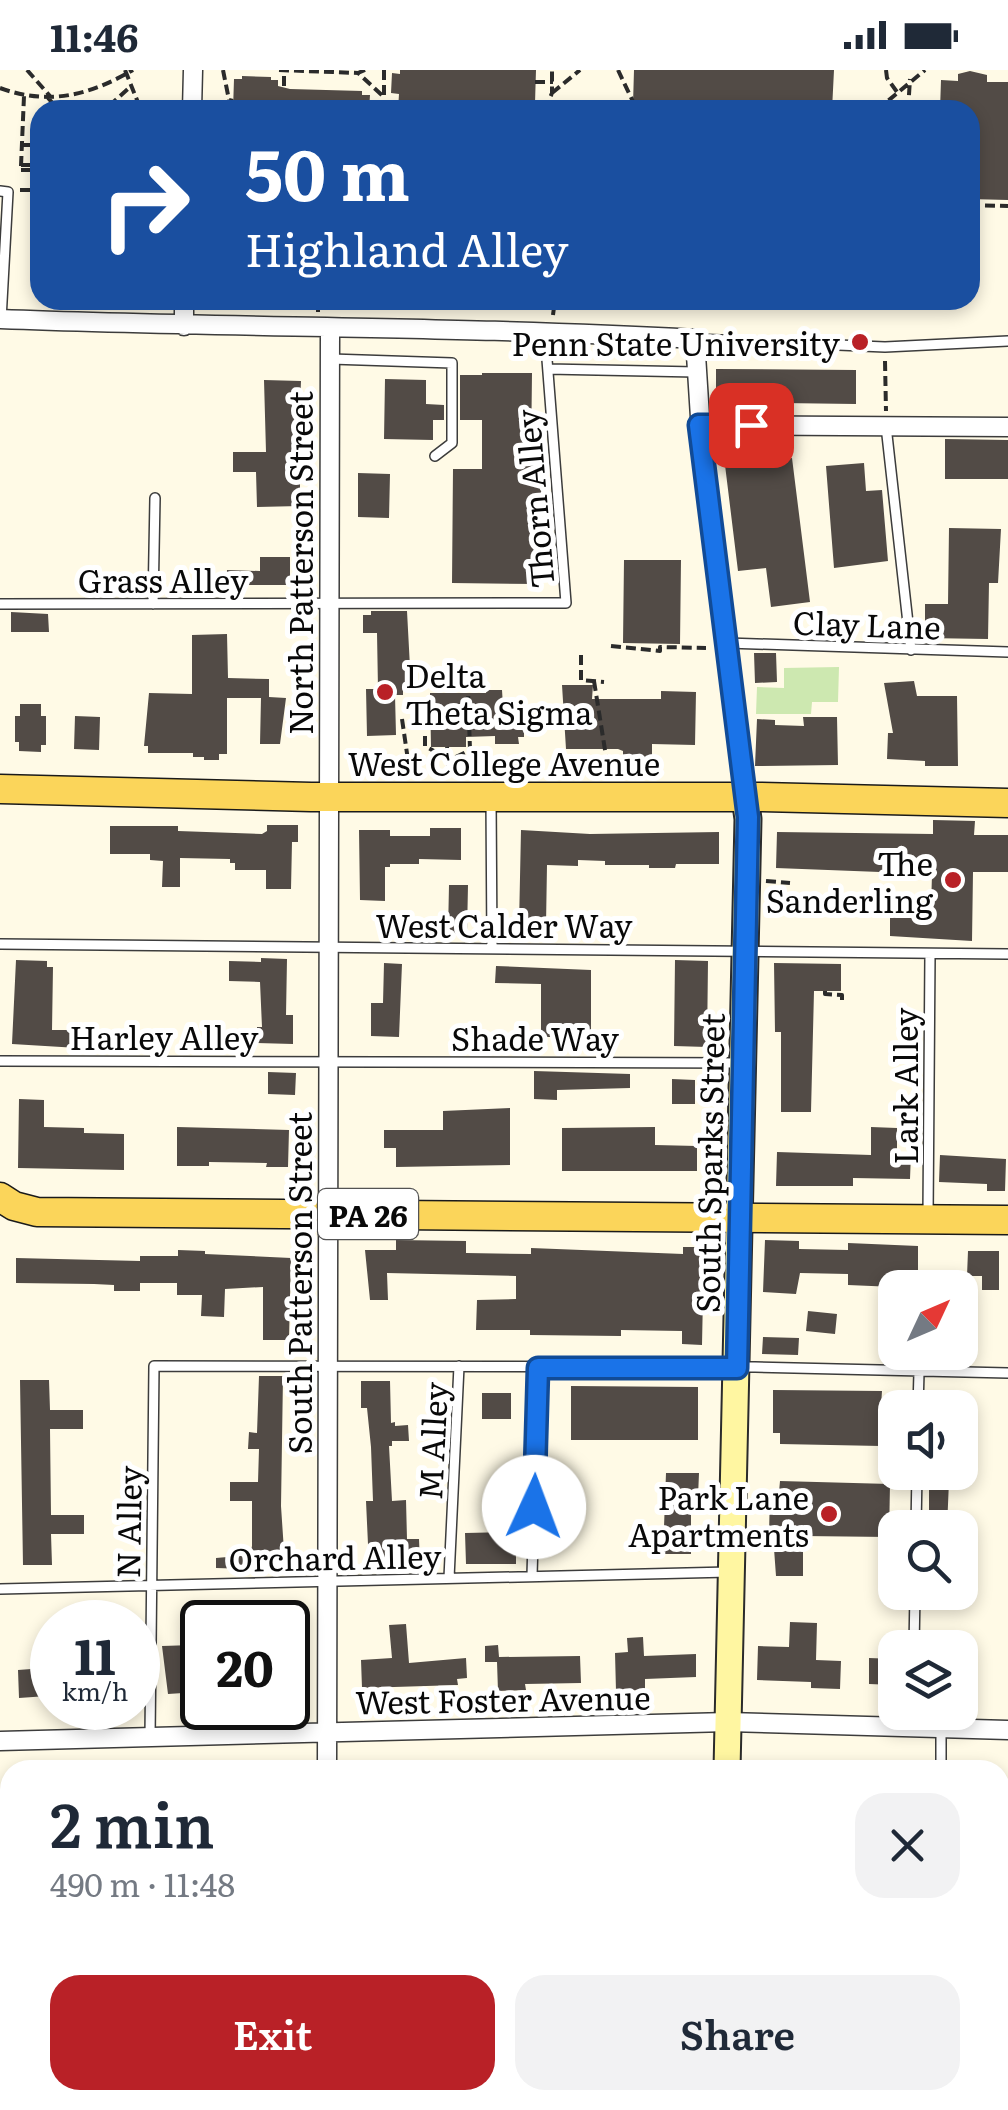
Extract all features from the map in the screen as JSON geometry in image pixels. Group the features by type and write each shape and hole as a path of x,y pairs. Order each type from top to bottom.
{"main road":[{"name":"West College Avenue","path":"0,789 57,788 133,794 745,797 1008,803"},
{"path":"0,802 133,794"},
{"name":"PA 26","path":"0,1198 38,1212 1008,1220"}],"street":[{"path":"192,100 193,70"},
{"path":"184,310 184,326"},
{"path":"1,320 330,329 549,326 695,339 715,646 745,797"},
{"name":"North Patterson Street","path":"328,796 330,329"},
{"path":"699,425 1008,428"},
{"name":"South Patterson Street","path":"327,1760 328,796"},
{"name":"South Sparks Street","path":"727,1760 748,820 745,797"},
{"path":"0,1220 38,1212"},
{"name":"West Foster Avenue","path":"0,1741 878,1720"},
{"name":"West Foster Avenue","path":"978,1729 1008,1730"}],"lane":[{"path":"0,191 8,192 1,320"},
{"name":"Thorn Alley","path":"549,326 548,369 566,603"},
{"path":"695,339 885,347 1008,341"},
{"path":"330,358 452,363 452,442 435,456"},
{"path":"548,369 696,372"},
{"path":"886,426 911,650"},
{"path":"153,604 155,498"},
{"name":"Grass Alley","path":"0,604 566,603"},
{"name":"Clay Lane","path":"715,646 1008,652"},
{"path":"490,796 492,949"},
{"name":"West Calder Way","path":"0,944 1008,954"},
{"name":"Lark Alley","path":"928,1219 930,954"},
{"name":"Harley Alley","path":"0,1061 328,1062"},
{"name":"Shade Way","path":"328,1062 743,1063"},
{"path":"327,1365 1008,1373"},
{"name":"N Alley","path":"150,1738 154,1366 327,1365"},
{"name":"M Alley","path":"449,1578 459,1366"},
{"path":"532,1576 538,1368"},
{"path":"918,1390 919,1372"},
{"name":"Orchard Alley","path":"0,1589 732,1572"},
{"path":"941,1730 941,1760"}],"path":[{"path":"27,70 50,98"},
{"path":"0,88 24,96 50,98 84,94 133,70"},
{"path":"223,70 229,100 234,100"},
{"path":"284,86 282,70 365,70"},
{"path":"358,73 384,97 388,88 384,70"},
{"path":"549,100 552,70"},
{"path":"552,92 580,70"},
{"path":"618,70 633,100"},
{"path":"886,70 898,92"},
{"path":"889,100 925,70"},
{"path":"125,72 134,100"},
{"path":"98,78 103,87"},
{"path":"909,100 910,79"},
{"path":"535,82 553,82"},
{"path":"116,100 130,87"},
{"path":"21,167 24,96"},
{"path":"22,145 30,145"},
{"path":"21,167 30,166"},
{"path":"21,167 30,169"},
{"path":"20,190 30,190"},
{"path":"980,205 1008,206"},
{"path":"549,326 552,310"},
{"path":"885,347 886,426"},
{"path":"611,646 660,651 715,646"},
{"path":"581,656 581,680 604,682"},
{"path":"447,664 447,690 468,690 470,750 450,760"},
{"path":"594,682 610,779"},
{"path":"402,719 410,767"},
{"path":"425,736 426,746 450,760"},
{"path":"447,747 450,774"},
{"path":"774,882 790,884"},
{"path":"825,991 842,995 842,1002"}],"green space":[{"path":"839,667 838,702 812,702 811,714 756,714 757,687 784,688 784,668"}],"building":[{"path":"400,70 536,70 535,100 399,100 399,94 391,93 392,73 400,74"},
{"path":"634,70 834,70 832,100 633,100"},
{"path":"970,71 987,75 987,82 1008,82 1008,200 980,199 980,100 940,100 941,80 958,81 958,74"},
{"path":"271,77 278,80 278,86 290,89 362,91 362,95 370,95 370,100 233,100 234,79"},
{"path":"716,369 856,370 856,404 716,402"},
{"path":"532,373 531,456 542,457 541,532 552,533 553,544 553,559 536,559 536,584 452,583 453,469 482,469 482,420 460,420 460,375"},
{"path":"385,379 426,380 426,404 444,405 444,420 433,420 433,440 384,439"},
{"path":"264,380 301,381 300,405 295,405 294,481 300,481 300,506 257,507 256,472 233,472 233,452 266,452"},
{"path":"945,439 1008,440 1008,479 945,479"},
{"path":"776,440 779,460 792,458 810,602 771,607 766,568 738,571 725,465 757,461 755,442"},
{"path":"864,463 866,491 882,490 888,561 834,568 826,466"},
{"path":"358,473 390,474 389,518 358,517"},
{"path":"949,528 1001,529 998,583 989,583 988,639 925,638 925,604 948,604"},
{"path":"260,557 290,557 290,585 226,588 227,570 260,571"},
{"path":"624,560 681,560 680,644 623,643"},
{"name":"Delta Theta Sigma","path":"371,611 407,611 411,686 403,686 403,695 395,695 396,735 367,736 366,689 378,689 377,633 363,633 363,615 371,615"},
{"path":"11,612 48,614 49,632 11,632"},
{"path":"227,634 228,678 269,679 269,697 286,698 280,744 260,744 261,698 227,698 227,754 219,754 219,760 204,760 193,757 193,753 148,753 148,746 144,746 149,693 192,694 192,635"},
{"path":"754,653 776,653 777,682 755,683"},
{"path":"914,681 917,696 957,696 958,766 925,766 925,761 887,759 888,733 893,733 884,683"},
{"path":"562,685 593,685 592,699 661,699 661,691 696,692 695,745 652,744 652,763 623,763 623,751 618,749 566,749"},
{"path":"502,690 503,706 514,705 514,713 524,713 524,737 518,737 519,744 495,744 495,736 466,737 466,747 431,747 430,693"},
{"path":"20,704 41,704 41,716 46,716 46,745 41,745 41,752 19,751 19,742 15,742 15,716 20,716"},
{"path":"75,716 100,717 99,750 74,749"},
{"path":"803,717 837,717 838,765 755,766 757,719 775,720 775,725 804,726"},
{"path":"933,820 975,821 974,835 1008,835 1008,872 973,872 972,941 890,936 890,908 931,909 932,874 776,868 777,832 933,834"},
{"path":"267,825 298,825 298,842 292,842 291,889 266,889 266,870 235,870 230,859 180,858 180,887 162,887 163,861 150,860 150,854 110,854 110,826 178,826 178,831 262,834"},
{"path":"430,828 461,828 461,860 419,859 419,864 390,864 385,867 385,901 360,900 359,830 390,830 390,836 430,836"},
{"path":"521,830 590,834 719,832 719,864 649,868 578,860 578,866 547,865 546,925 519,925"},
{"path":"449,885 468,885 467,934 448,933"},
{"path":"261,958 287,959 286,1015 293,1015 293,1044 257,1043 257,1027 262,1027 260,982 229,981 229,961 261,962"},
{"path":"16,960 47,961 47,967 53,967 52,1030 78,1030 78,1048 12,1044"},
{"path":"675,960 708,961 707,1047 674,1046"},
{"path":"384,963 402,964 399,1037 371,1036 371,1003 383,1003"},
{"path":"774,963 841,964 841,991 814,991 811,1112 781,1112 781,1032 775,1032"},
{"path":"496,966 591,970 591,1037 541,1037 541,984 495,983"},
{"path":"534,1071 630,1074 630,1088 557,1090 557,1100 534,1099"},
{"path":"268,1072 296,1073 295,1095 268,1094"},
{"path":"672,1079 695,1080 695,1104 672,1104"},
{"path":"19,1099 44,1100 44,1127 124,1134 124,1170 18,1168"},
{"path":"510,1108 510,1165 396,1167 396,1148 384,1148 384,1130 443,1130 443,1111"},
{"path":"177,1127 289,1130 288,1167 209,1162 209,1166 177,1166"},
{"path":"655,1127 655,1145 697,1146 697,1171 562,1171 562,1128"},
{"path":"871,1127 897,1128 897,1153 911,1153 910,1179 853,1178 853,1186 776,1186 777,1152 871,1155"},
{"path":"940,1155 1006,1159 1005,1191 987,1191 987,1184 939,1182"},
{"path":"396,1240 466,1241 466,1253 531,1254 531,1248 683,1254 683,1247 704,1247 702,1345 682,1344 682,1331 621,1330 621,1336 476,1330 477,1300 516,1299 516,1276 387,1273 388,1300 370,1300 365,1250 396,1250"},
{"path":"765,1240 799,1241 799,1249 848,1250 848,1243 918,1246 918,1270 878,1270 878,1286 848,1285 848,1274 800,1273 796,1294 763,1292"},
{"path":"178,1250 291,1258 289,1340 263,1340 263,1287 225,1289 224,1317 201,1316 202,1295 177,1295 177,1283 140,1283 140,1291 114,1291 114,1285 16,1283 16,1258 140,1261 140,1256 178,1256"},
{"path":"968,1251 999,1251 999,1290 982,1290 978,1270 967,1270"},
{"path":"808,1311 837,1314 835,1334 806,1331"},
{"path":"763,1337 799,1338 798,1355 762,1354"},
{"path":"259,1376 283,1376 281,1506 285,1566 282,1570 216,1568 216,1558 250,1555 252,1501 230,1501 230,1482 258,1482 259,1449 248,1449 249,1432 257,1433"},
{"path":"20,1380 49,1380 50,1410 83,1410 83,1429 50,1429 51,1515 84,1515 84,1534 51,1534 52,1565 23,1565"},
{"path":"361,1381 390,1381 391,1423 408,1425 409,1441 392,1441 389,1446 392,1501 406,1500 407,1539 419,1539 420,1564 369,1566 366,1501 373,1501 371,1447 367,1408 361,1408"},
{"path":"571,1386 698,1387 698,1440 571,1440"},
{"name":"Park Lane Apartments","path":"773,1390 878,1391 878,1446 780,1444 780,1433 773,1433"},
{"path":"482,1393 511,1393 511,1419 482,1419"},
{"path":"666,1473 699,1473 698,1497 691,1497 691,1554 663,1554"},
{"name":"Park Lane Apartments","path":"780,1481 878,1484 878,1490 890,1490 890,1510 878,1510 878,1537 803,1536 803,1576 776,1576 773,1535 769,1535 770,1492 779,1492"},
{"path":"929,1490 949,1490 948,1510 929,1510"},
{"path":"516,1532 516,1564 466,1564 465,1533"},
{"path":"790,1622 817,1623 816,1660 841,1661 840,1689 811,1688 811,1682 757,1680 758,1646 789,1647"},
{"path":"406,1624 409,1663 466,1658 467,1678 457,1679 458,1685 362,1688 361,1660 392,1658 389,1625"},
{"path":"643,1637 644,1656 696,1654 696,1677 645,1679 645,1690 616,1691 615,1653 628,1652 627,1638"},
{"path":"180,1645 180,1693 168,1694 162,1646"},
{"path":"498,1645 499,1657 580,1656 581,1683 525,1684 526,1690 498,1691 497,1662 485,1662 485,1646"},
{"path":"869,1658 878,1658 878,1684 869,1684"},
{"path":"30,1669 30,1697 19,1698 18,1670"}],"place":[{"name":"Penn State University","path":"860,342"},
{"name":"Delta Theta Sigma","path":"385,692"},
{"name":"The Sanderling","path":"953,880"},
{"name":"Park Lane Apartments","path":"829,1514"}],"route":[{"path":"534,1507 538,1368 737,1368 748,817 699,425 751,425"}]}
